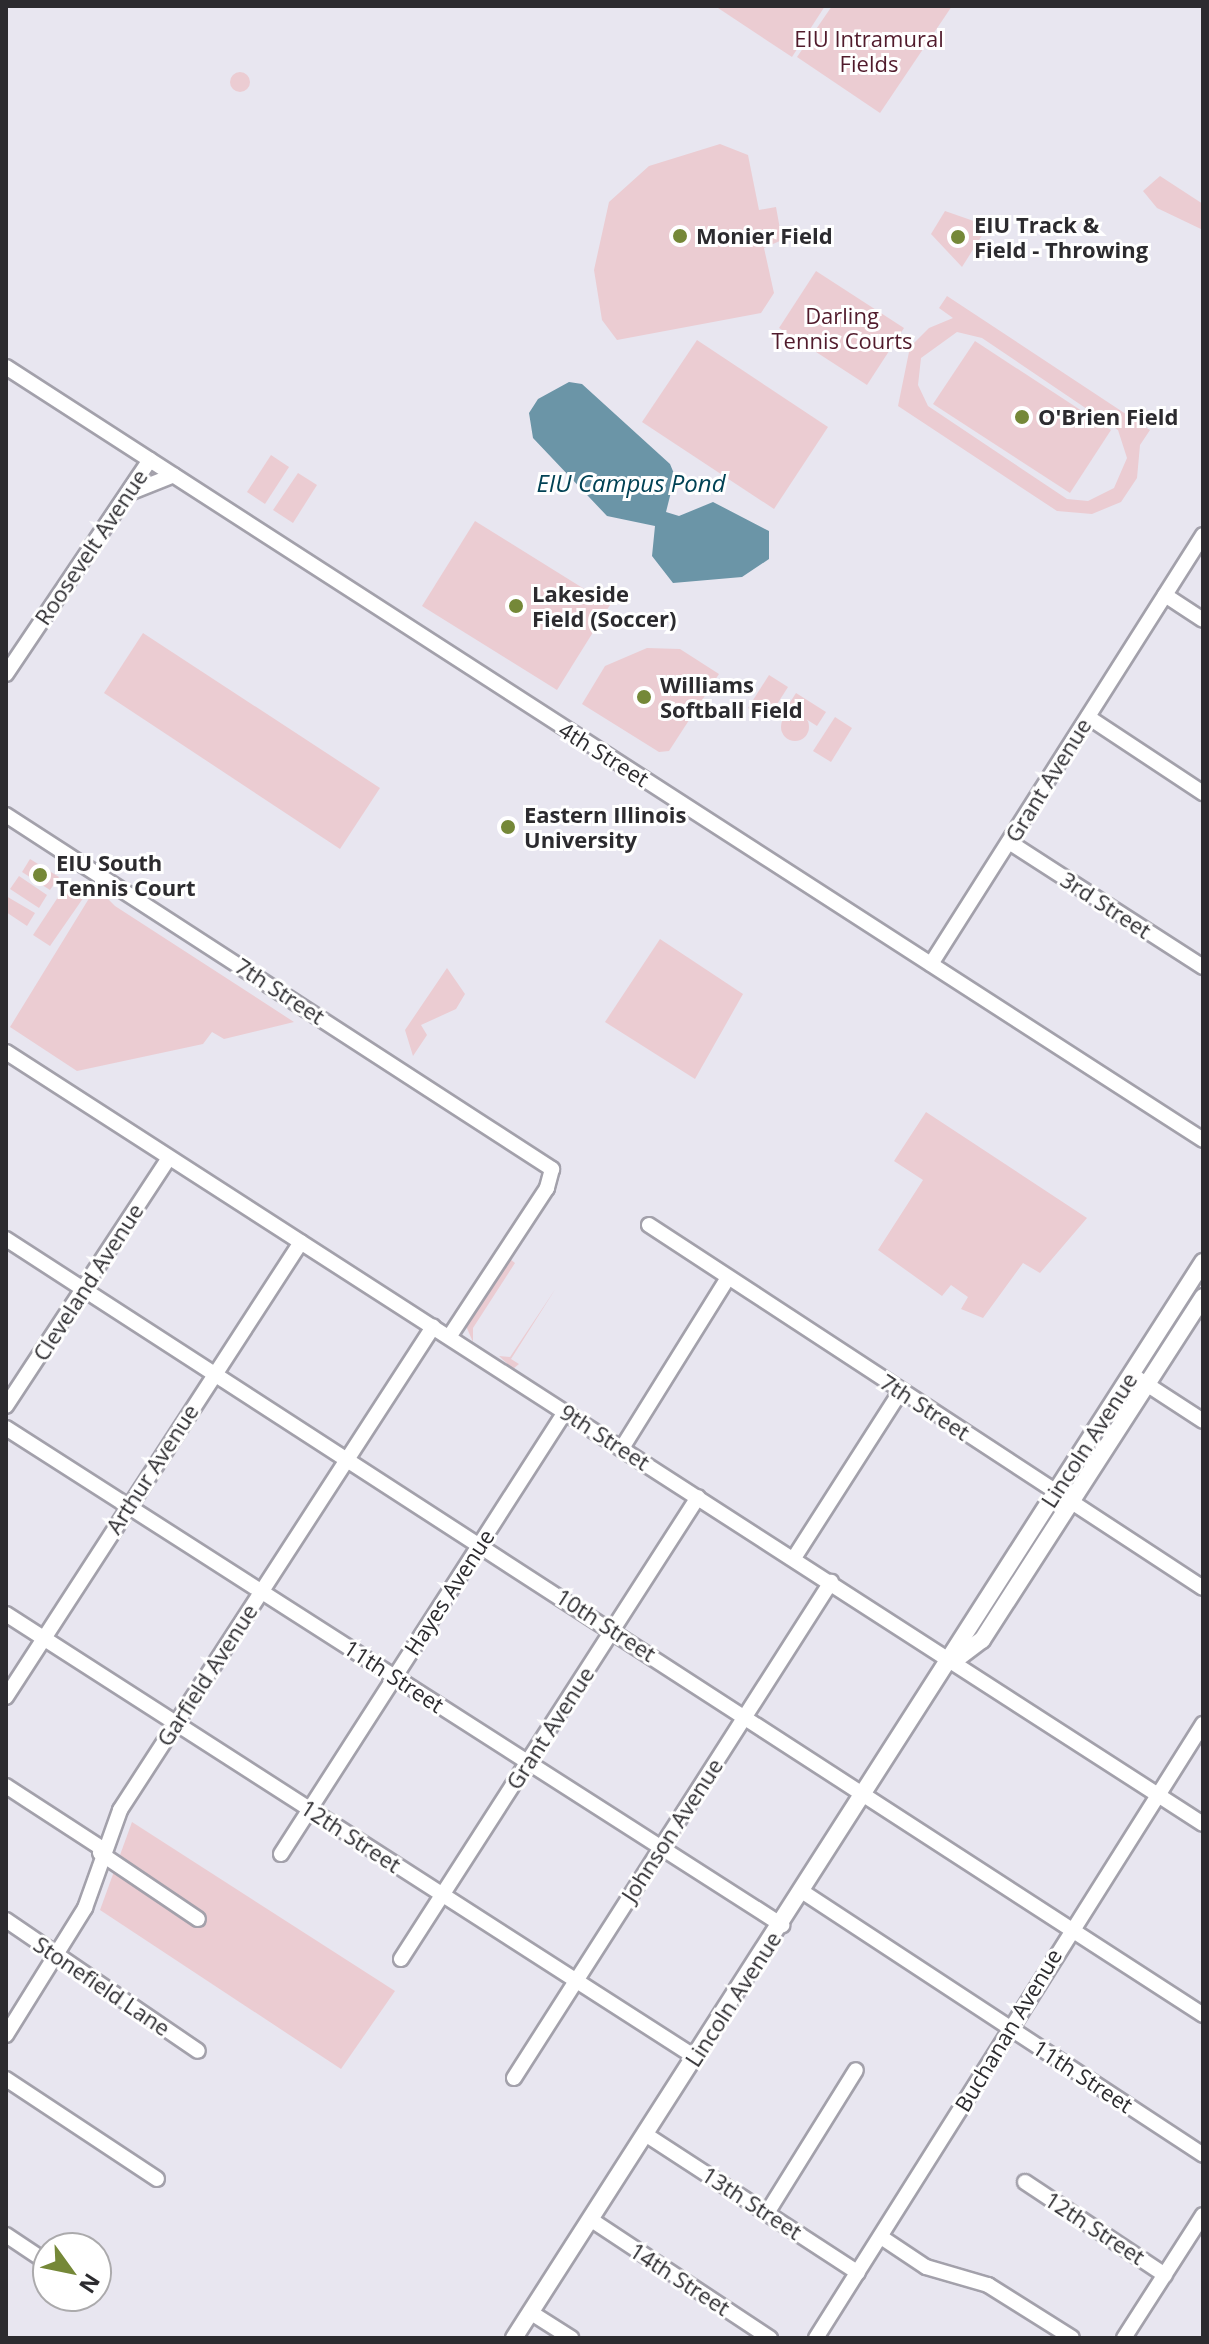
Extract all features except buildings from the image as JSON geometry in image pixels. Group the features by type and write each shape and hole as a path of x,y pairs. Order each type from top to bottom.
{"main road":[{"name":"Lincoln Avenue","path":"514,2338 954,1661 1055,1491 1203,1262"},
{"name":"Lincoln Avenue","path":"954,1661 982,1640 1149,1386 1203,1297"}],"street":[{"name":"4th Street","path":"6,367 1203,1140"},
{"name":"Roosevelt Avenue","path":"6,674 150,460"},
{"path":"125,495 174,475"},
{"name":"Grant Avenue","path":"931,964 1203,535"},
{"path":"1165,595 1203,620"},
{"path":"1088,717 1203,793"},
{"name":"7th Street","path":"6,815 552,1169 449,1337"},
{"name":"3rd Street","path":"1009,842 1203,967"},
{"name":"9th Street","path":"6,1052 1203,1824"},
{"name":"Cleveland Avenue","path":"6,1406 169,1158"},
{"name":"7th Street","path":"649,1225 1203,1588"},
{"name":"10th Street","path":"6,1239 868,1793 1203,2015"},
{"name":"Arthur Avenue","path":"6,1697 301,1242"},
{"path":"622,1448 728,1278"},
{"name":"Garfield Avenue","path":"6,2035 85,1908 101,1851 176,1723 433,1327"},
{"path":"1131,1374 1203,1421"},
{"path":"794,1558 901,1391"},
{"name":"Hayes Avenue","path":"281,1854 565,1412"},
{"name":"11th Street","path":"6,1428 782,1925"},
{"name":"Grant Avenue","path":"401,1959 698,1497"},
{"name":"Johnson Avenue","path":"514,2078 831,1582"},
{"name":"12th Street","path":"6,1614 695,2057"},
{"name":"Buchanan Avenue","path":"816,2338 1070,1927 1203,1724"},
{"path":"6,1786 198,1919"},
{"name":"11th Street","path":"803,1892 1203,2155"},
{"name":"Stonefield Lane","path":"6,1920 198,2051"},
{"path":"767,2213 856,2070"},
{"path":"6,2079 157,2179"},
{"name":"13th Street","path":"645,2134 858,2273"},
{"name":"12th Street","path":"1025,2182 1165,2275"},
{"path":"1124,2338 1203,2215"},
{"name":"14th Street","path":"590,2219 770,2338"},
{"path":"6,2235 32,2252"},
{"path":"881,2237 926,2267 988,2285 1072,2338"},
{"path":"530,2312 571,2338"}],"green space":[{"name":"EIU Intramural Fields","path":"715,6 825,6 792,57"},
{"name":"EIU Intramural Fields","path":"832,6 952,6 880,113 797,57"},
{"path":"240,72 247,75 250,82 247,89 240,92 233,89 230,82 233,75"},
{"name":"Monier Field","path":"720,144 748,155 759,210 776,207 782,240 764,248 774,293 761,313 617,340 602,320 594,270 609,202 649,166"},
{"path":"1160,176 1203,204 1203,230 1157,208 1143,191"},
{"name":"EIU Track & Field - Throwing","path":"945,211 988,226 962,267 931,234"},
{"name":"Darling Tennis Courts","path":"816,271 904,328 867,385 779,328"},
{"path":"947,296 1150,430 1140,445 1137,478 1121,502 1092,514 1057,511 898,406 910,347 929,328 953,318 939,308","holes":["957,332 982,338 1118,430 1127,458 1114,488 1088,501 1067,499 928,406 918,385 921,358"]},
{"path":"697,340 828,427 774,509 642,422"},
{"name":"O'Brien Field","path":"975,341 1111,430 1070,493 933,404"},
{"path":"271,455 289,467 265,504 247,492"},
{"path":"298,473 317,485 293,523 273,510"},
{"name":"Lakeside Field (Soccer)","path":"475,521 610,605 557,690 422,606"},
{"path":"143,633 380,788 340,849 104,693"},
{"name":"Williams Softball Field","path":"647,648 680,649 719,674 669,751 659,752 582,704 605,666"},
{"path":"769,675 788,687 767,720 748,708"},
{"path":"796,693 826,712 817,726 787,707"},
{"path":"795,713 805,717 809,727 805,737 795,741 785,737 781,727 785,717"},
{"path":"835,717 852,728 831,762 813,751"},
{"name":"EIU South Tennis Court","path":"30,859 59,877 50,890 22,872"},
{"name":"EIU South Tennis Court","path":"19,876 47,895 39,908 10,889"},
{"path":"68,882 86,894 50,946 33,935"},
{"path":"96,887 115,906 294,1022 224,1039 212,1032 203,1044 77,1071 10,1027"},
{"name":"EIU South Tennis Court","path":"6,896 35,913 27,926 6,912"},
{"path":"660,939 743,994 695,1079 605,1022"},
{"path":"447,968 465,994 456,1009 421,1025 427,1035 413,1056 405,1030"},
{"path":"926,1112 1087,1218 1040,1273 1023,1263 983,1318 961,1309 968,1297 951,1285 942,1296 878,1250 923,1180 894,1161"},
{"path":"510,1259 515,1263 473,1328 473,1342 466,1326"},
{"path":"556,1288 511,1359 519,1364 513,1369 499,1356 510,1357"},
{"path":"132,1822 395,1991 341,2069 100,1910"}],"water":[{"name":"EIU Campus Pond","path":"569,382 582,384 670,464 675,476 666,512 679,516 713,502 769,531 769,559 742,577 673,583 652,556 655,526 607,516 533,438 529,413 538,399"}],"place":[{"name":"Monier Field","path":"680,236"},
{"name":"EIU Track & Field - Throwing","path":"958,237"},
{"name":"O'Brien Field","path":"1022,417"},
{"name":"Lakeside Field (Soccer)","path":"516,606"},
{"name":"Williams Softball Field","path":"644,697"},
{"name":"Eastern Illinois University","path":"508,827"},
{"name":"EIU South Tennis Court","path":"40,875"}]}
